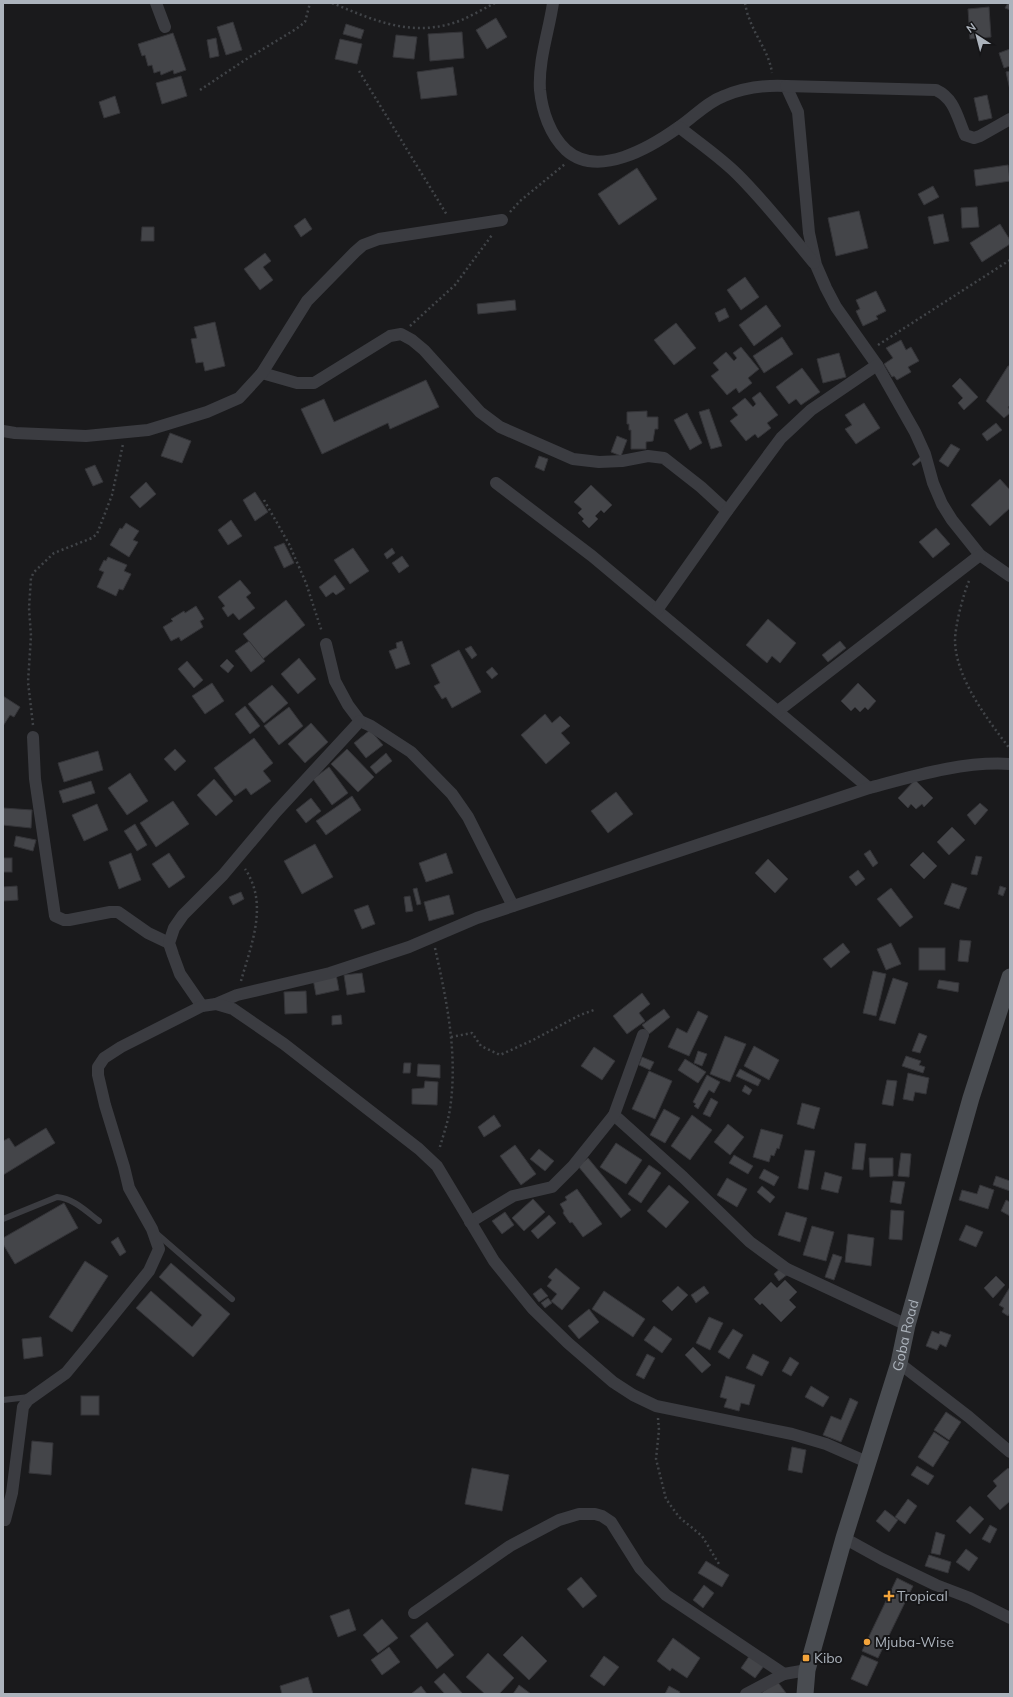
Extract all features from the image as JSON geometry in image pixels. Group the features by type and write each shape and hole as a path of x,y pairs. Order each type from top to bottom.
{"main road":[{"name":"Goba Road","path":"805,1694 807,1670 844,1538 899,1363 907,1325 971,1098 1010,978"}],"street":[{"path":"156,3 165,27"},
{"path":"553,3 544,53 540,89 542,101 547,120 558,143 570,153 583,159 598,161 615,160 631,155 679,127 706,106 723,96 742,90 780,86 936,90 945,95 951,101 964,135 974,138 1010,119"},
{"path":"780,86 798,112 809,233 816,266"},
{"path":"679,127 714,153 738,175 761,199 816,266 836,307 877,365 915,432 925,454 932,483 952,520 980,555 1010,576"},
{"path":"3,431 86,436 148,430 207,412 239,398 262,373 307,301 348,258 363,245 385,238 502,220"},
{"path":"262,373 297,383 314,383 390,336 401,334 412,340 424,350 480,412 500,427 573,459 599,462 648,456 664,458 701,487 727,511"},
{"path":"656,610 781,438 811,410 877,365"},
{"path":"496,483 592,556 869,788"},
{"path":"778,711 980,555"},
{"path":"326,644 336,681 348,705 360,721 371,726 411,752 452,794 468,817 513,906"},
{"path":"202,1006 180,974 169,943 174,928 183,915 223,875 276,812 360,721"},
{"path":"33,737 35,779 55,916 64,920 69,920 110,912 118,912 148,933 169,943"},
{"path":"5,1520 12,1493 23,1407 32,1397 66,1373 149,1271 159,1249 152,1230 129,1188 124,1167 104,1105 98,1075 98,1067 104,1058 121,1047 202,1006 216,1004 237,995 330,973 409,947 477,918 869,788 923,774 990,762 1010,764"},
{"path":"216,1004 233,1009 284,1044 419,1149 435,1164 454,1192 470,1222 502,1271 533,1308 568,1344 613,1382 633,1395 656,1406 792,1434 826,1444 867,1462"},
{"path":"470,1222 513,1196 542,1190 554,1185 573,1166 614,1115 643,1035"},
{"path":"614,1115 750,1242 787,1270 907,1325"},
{"path":"899,1363 969,1417 1010,1452"},
{"path":"414,1613 510,1546 559,1520 579,1514 590,1513 602,1516 612,1522 640,1568 666,1595 784,1674"},
{"path":"844,1538 882,1559 936,1585 970,1598 1010,1618"},
{"path":"746,1694 784,1674 807,1670"}],"lane":[{"path":"3,1219 57,1197 63,1198 77,1205 99,1221"},
{"path":"152,1230 232,1299"},
{"path":"3,1400 32,1397"}],"path":[{"path":"200,90 245,60 296,30 305,22 310,9 310,3"},
{"path":"332,3 392,26 428,28 451,24 495,3"},
{"path":"745,3 749,18 766,50 780,86"},
{"path":"359,71 454,228"},
{"path":"401,334 454,284 502,220 520,201 576,156"},
{"path":"868,352 1010,260"},
{"path":"33,737 28,682 31,636 29,608 31,578 34,572 54,553 92,538 97,534 112,495 119,460 127,432"},
{"path":"264,500 289,544 306,583 326,644"},
{"path":"980,555 963,595 955,640 960,664 973,697 989,722 1010,748"},
{"path":"237,858 253,881 257,905 255,934 237,995"},
{"path":"433,937 449,1013 453,1077 450,1110 435,1164"},
{"path":"451,1037 472,1033 481,1046 500,1056 539,1037 580,1014 594,1010"},
{"path":"656,1406 659,1430 656,1459 666,1499 679,1518 702,1536 719,1564"}],"building":[{"path":"1008,3 1010,3 1010,10 1005,8"},
{"path":"989,7 991,37 970,39 968,9"},
{"path":"496,18 507,37 487,49 476,30"},
{"path":"233,22 242,50 226,55 217,27"},
{"path":"346,24 364,30 361,39 343,34"},
{"path":"462,32 464,58 430,61 428,34"},
{"path":"173,33 186,70 174,74 173,70 161,75 160,71 154,73 152,65 148,66 145,55 142,56 138,44"},
{"path":"396,35 417,37 414,59 393,57"},
{"path":"216,38 219,56 210,58 207,40"},
{"path":"340,39 362,44 357,64 335,59"},
{"path":"1010,49 1010,66 1004,68 999,53"},
{"path":"453,67 457,95 421,99 417,72"},
{"path":"1010,71 1010,90 1006,72"},
{"path":"181,76 187,96 162,104 156,83"},
{"path":"987,95 992,118 979,121 974,98"},
{"path":"115,96 120,113 104,118 99,102"},
{"path":"1008,165 1010,181 976,186 974,170"},
{"path":"637,168 657,199 619,225 598,194"},
{"path":"933,186 939,197 924,205 918,194"},
{"path":"977,207 979,227 962,228 961,208"},
{"path":"859,211 868,248 836,256 828,218"},
{"path":"943,214 949,241 934,244 928,217"},
{"path":"305,218 312,229 301,237 294,226"},
{"path":"1000,224 1010,240 1010,244 982,262 970,243"},
{"path":"142,227 154,227 154,241 141,241"},
{"path":"265,253 271,261 263,267 273,280 260,290 244,269"},
{"path":"745,277 759,297 741,310 727,290"},
{"path":"876,291 886,311 876,316 878,319 863,326 856,311 860,309 856,300"},
{"path":"515,300 516,310 478,314 477,304"},
{"path":"766,305 781,326 754,346 739,325"},
{"path":"725,308 729,317 719,322 715,313"},
{"path":"215,322 225,366 205,371 203,362 196,363 191,339 197,338 194,327"},
{"path":"676,323 696,348 674,365 654,340"},
{"path":"782,337 793,354 764,373 753,356"},
{"path":"901,340 906,350 911,347 919,361 908,367 911,372 897,380 894,376 892,377 884,364 893,358 886,348"},
{"path":"741,347 759,369 748,378 752,383 739,393 736,388 727,395 711,376 719,370 713,363 726,352 734,361 737,358 733,353"},
{"path":"839,353 846,377 823,383 817,359"},
{"path":"1008,366 1010,366 1010,405 1008,407 1010,413 1004,418 986,401"},
{"path":"802,368 820,392 801,405 796,399 789,404 776,387"},
{"path":"960,378 978,397 964,410 958,403 963,398 952,386"},
{"path":"426,380 439,407 390,429 388,423 322,454 301,409 324,399 334,422"},
{"path":"760,392 778,415 767,423 771,428 758,438 755,434 746,441 730,421 738,415 732,408 745,398 753,407 756,404 752,398"},
{"path":"864,403 880,428 856,444 845,429 852,425 845,415"},
{"path":"709,409 722,446 711,449 699,412"},
{"path":"647,411 647,417 658,417 658,429 655,429 653,441 646,442 646,449 631,449 631,430 629,430 629,424 627,424 627,412"},
{"path":"687,413 702,443 690,450 674,420"},
{"path":"996,423 1002,430 987,441 982,434"},
{"path":"170,433 191,441 182,463 161,456"},
{"path":"617,436 627,440 621,456 611,452"},
{"path":"951,444 960,449 948,467 939,461"},
{"path":"539,456 548,459 544,471 535,467"},
{"path":"920,457 922,460 914,466 912,464"},
{"path":"95,465 103,482 93,486 85,469"},
{"path":"1000,479 1010,490 1010,508 990,526 971,505"},
{"path":"146,482 156,494 140,508 130,497"},
{"path":"591,485 612,505 604,513 601,510 595,516 598,519 589,528 582,521 584,519 578,513 582,509 574,502"},
{"path":"255,492 268,512 255,521 243,500"},
{"path":"231,520 242,536 228,545 218,530"},
{"path":"126,523 139,531 133,540 138,542 129,557 110,545 120,528 122,529"},
{"path":"936,528 950,544 933,558 919,542"},
{"path":"284,543 294,563 284,568 274,547"},
{"path":"353,548 369,571 350,584 334,560"},
{"path":"392,548 395,553 387,559 384,554"},
{"path":"402,556 409,566 399,573 392,563"},
{"path":"108,557 127,565 124,571 131,574 123,590 119,589 116,596 97,587 104,572 99,570 104,560 106,561"},
{"path":"335,575 345,589 336,595 333,592 326,597 319,587"},
{"path":"240,580 251,593 246,597 255,608 239,620 233,613 228,617 222,608 225,606 218,597"},
{"path":"286,600 305,625 263,659 243,634"},
{"path":"196,606 204,619 200,621 203,627 181,641 179,637 171,641 163,627 173,621 171,619"},
{"path":"768,619 796,643 780,663 772,656 767,663 746,645"},
{"path":"249,641 265,661 251,672 235,651"},
{"path":"402,641 410,664 396,669 389,651 397,648 396,643"},
{"path":"840,641 846,648 828,662 822,655"},
{"path":"471,646 477,655 472,659 465,649"},
{"path":"459,650 481,692 452,708 446,697 442,699 434,686 440,683 431,665"},
{"path":"299,658 316,679 298,694 281,674"},
{"path":"227,659 234,666 228,673 220,666"},
{"path":"187,661 203,680 194,688 178,669"},
{"path":"492,667 498,674 492,679 486,672"},
{"path":"212,683 224,701 205,714 192,696"},
{"path":"858,683 876,701 868,710 865,707 860,712 855,707 851,711 841,701"},
{"path":"272,685 288,703 264,723 248,704"},
{"path":"3,696 20,707 14,717 10,715 3,726"},
{"path":"245,706 260,726 250,734 235,714"},
{"path":"289,707 303,726 279,745 264,726"},
{"path":"545,714 552,723 560,716 570,726 561,733 570,743 546,764 521,735"},
{"path":"311,723 328,742 305,763 288,744"},
{"path":"370,730 383,745 366,758 354,743"},
{"path":"254,738 273,763 263,771 271,781 251,795 246,788 235,796 214,768"},
{"path":"175,749 186,761 175,771 164,759"},
{"path":"347,749 374,777 358,792 331,764"},
{"path":"98,751 103,770 64,782 58,763"},
{"path":"386,753 392,761 376,774 370,767"},
{"path":"329,767 348,793 332,805 313,779"},
{"path":"130,773 148,801 127,815 108,788"},
{"path":"214,779 233,801 216,816 197,795"},
{"path":"915,780 933,798 924,807 922,804 916,809 911,804 908,808 898,798"},
{"path":"91,781 95,793 63,803 59,791"},
{"path":"616,792 633,814 608,833 591,811"},
{"path":"352,796 361,810 326,835 316,821"},
{"path":"311,798 321,811 306,823 296,810"},
{"path":"173,801 189,824 156,847 140,823"},
{"path":"980,803 988,810 975,825 967,815"},
{"path":"97,804 108,830 84,841 72,815"},
{"path":"3,808 32,810 31,828 3,825"},
{"path":"135,824 147,845 137,851 124,831"},
{"path":"952,827 965,840 949,855 937,842"},
{"path":"16,836 36,840 33,851 14,846"},
{"path":"315,844 333,877 302,894 284,861"},
{"path":"870,850 878,863 873,867 864,854"},
{"path":"923,852 937,866 924,879 910,865"},
{"path":"131,853 141,880 119,889 109,862"},
{"path":"169,853 185,877 169,888 152,864"},
{"path":"446,853 453,873 426,882 419,863"},
{"path":"976,856 982,857 977,875 971,874"},
{"path":"3,858 12,858 12,872 3,872"},
{"path":"768,859 788,879 775,893 755,873"},
{"path":"858,870 865,879 856,886 849,877"},
{"path":"952,883 967,888 959,909 944,904"},
{"path":"17,886 18,900 3,901 3,887"},
{"path":"1000,886 1006,888 1003,896 998,894"},
{"path":"417,888 421,904 417,905 413,889"},
{"path":"891,888 913,917 900,927 877,899"},
{"path":"241,892 244,899 233,905 229,897"},
{"path":"449,895 454,914 429,921 424,902"},
{"path":"410,896 413,911 406,912 404,897"},
{"path":"368,905 375,924 362,929 354,910"},
{"path":"960,940 971,941 968,962 958,961"},
{"path":"843,943 850,952 831,968 823,959"},
{"path":"891,943 901,964 886,970 877,949"},
{"path":"919,948 945,948 945,970 919,970"},
{"path":"873,971 886,974 876,1016 863,1013"},
{"path":"362,973 365,992 347,995 344,975"},
{"path":"336,974 339,990 316,995 313,979"},
{"path":"893,978 908,983 895,1024 879,1020"},
{"path":"939,980 959,983 958,992 937,988"},
{"path":"306,991 307,1013 285,1014 284,992"},
{"path":"642,993 650,1004 639,1013 645,1021 627,1034 613,1016"},
{"path":"664,1009 670,1017 649,1034 642,1025"},
{"path":"698,1011 708,1016 689,1056 668,1047 677,1028 687,1033"},
{"path":"341,1015 342,1024 332,1025 332,1016"},
{"path":"919,1033 927,1036 920,1053 912,1051"},
{"path":"725,1036 746,1044 730,1082 710,1074"},
{"path":"754,1046 779,1060 769,1080 744,1066"},
{"path":"594,1047 615,1061 602,1080 581,1066"},
{"path":"698,1051 707,1054 702,1066 694,1063"},
{"path":"906,1056 921,1061 919,1065 925,1067 923,1073 902,1066"},
{"path":"642,1057 654,1062 650,1070 639,1065"},
{"path":"685,1059 706,1072 698,1083 678,1070"},
{"path":"404,1063 411,1063 410,1073 403,1073"},
{"path":"418,1064 440,1065 440,1078 417,1076"},
{"path":"740,1069 761,1080 758,1086 736,1076"},
{"path":"649,1071 672,1081 655,1119 632,1109"},
{"path":"908,1073 929,1078 926,1094 915,1092 913,1101 903,1099"},
{"path":"707,1075 720,1082 714,1093 709,1090 698,1109 694,1106 696,1104 693,1102"},
{"path":"887,1080 897,1081 893,1106 882,1104"},
{"path":"425,1081 438,1082 437,1105 412,1104 412,1089 424,1088"},
{"path":"745,1085 752,1090 749,1095 742,1091"},
{"path":"711,1098 718,1102 710,1117 703,1114"},
{"path":"802,1103 820,1108 814,1129 797,1124"},
{"path":"664,1109 680,1118 665,1143 650,1135"},
{"path":"494,1115 501,1126 484,1137 478,1127"},
{"path":"692,1115 712,1130 690,1160 671,1146"},
{"path":"728,1124 744,1137 730,1155 714,1142"},
{"path":"46,1128 55,1143 3,1175 3,1141 9,1138 15,1147"},
{"path":"761,1129 783,1135 779,1149 777,1148 774,1156 771,1155 769,1162 753,1157"},
{"path":"616,1143 642,1160 626,1184 600,1167"},
{"path":"855,1143 866,1144 863,1170 852,1169"},
{"path":"515,1145 536,1174 521,1185 500,1156"},
{"path":"539,1149 554,1161 545,1171 530,1159"},
{"path":"805,1150 815,1151 808,1190 798,1188"},
{"path":"901,1153 911,1154 909,1177 898,1176"},
{"path":"734,1155 753,1166 748,1174 729,1163"},
{"path":"588,1158 631,1210 621,1218 578,1166"},
{"path":"869,1158 893,1158 893,1176 870,1177"},
{"path":"649,1165 661,1173 641,1203 628,1194"},
{"path":"764,1169 779,1177 774,1186 759,1178"},
{"path":"825,1172 842,1177 838,1193 821,1189"},
{"path":"996,1176 1010,1181 1010,1191 993,1185"},
{"path":"727,1178 747,1189 737,1207 717,1195"},
{"path":"893,1181 905,1182 901,1204 890,1202"},
{"path":"669,1185 689,1202 666,1228 647,1211"},
{"path":"980,1185 994,1190 988,1209 959,1200 962,1190 977,1194"},
{"path":"762,1186 775,1197 770,1203 757,1192"},
{"path":"577,1189 602,1224 583,1237 563,1213 564,1211 560,1204 567,1200 565,1197"},
{"path":"533,1199 545,1212 524,1231 512,1218"},
{"path":"1006,1200 1010,1202 1010,1216 1001,1211"},
{"path":"64,1203 78,1228 15,1264 3,1244 3,1238"},
{"path":"891,1210 904,1211 902,1240 889,1239"},
{"path":"505,1212 514,1225 502,1234 492,1221"},
{"path":"786,1212 807,1218 800,1242 778,1235"},
{"path":"549,1215 556,1223 538,1239 531,1231"},
{"path":"966,1225 983,1232 976,1247 959,1240"},
{"path":"812,1226 834,1232 826,1261 803,1255"},
{"path":"848,1234 874,1238 871,1266 845,1262"},
{"path":"118,1237 126,1252 120,1256 111,1242"},
{"path":"833,1254 842,1257 834,1280 825,1277"},
{"path":"85,1261 108,1276 72,1332 49,1317"},
{"path":"171,1263 230,1314 193,1357 136,1308 151,1291 192,1327 202,1315 159,1277"},
{"path":"782,1267 788,1274 779,1281 774,1274"},
{"path":"556,1268 580,1288 562,1310 551,1301 557,1294 547,1286 552,1280 548,1277"},
{"path":"996,1276 1005,1285 993,1298 984,1288"},
{"path":"785,1280 797,1292 789,1300 796,1307 781,1322 762,1303 760,1305 754,1299 771,1282 777,1288"},
{"path":"678,1286 688,1295 672,1311 662,1301"},
{"path":"704,1286 709,1293 696,1303 691,1295"},
{"path":"1010,1287 1010,1313 1008,1316 1002,1312 1004,1308 999,1305"},
{"path":"541,1288 548,1296 539,1302 533,1294"},
{"path":"604,1291 645,1319 633,1337 592,1309"},
{"path":"548,1298 552,1303 545,1308 541,1303"},
{"path":"589,1309 599,1322 579,1339 568,1326"},
{"path":"709,1317 723,1323 710,1350 696,1343"},
{"path":"654,1326 672,1339 662,1353 644,1340"},
{"path":"733,1329 743,1335 729,1359 718,1352"},
{"path":"932,1331 939,1334 940,1331 951,1335 946,1347 940,1344 937,1350 926,1346"},
{"path":"41,1337 43,1356 24,1359 22,1339"},
{"path":"693,1347 711,1365 702,1373 685,1355"},
{"path":"647,1354 655,1358 644,1379 636,1375"},
{"path":"753,1354 769,1362 762,1376 746,1368"},
{"path":"790,1357 799,1363 791,1376 782,1371"},
{"path":"726,1376 755,1385 749,1405 741,1403 739,1411 724,1407 727,1399 720,1397"},
{"path":"811,1386 829,1397 823,1407 805,1397"},
{"path":"81,1396 99,1396 99,1415 81,1415"},
{"path":"850,1398 858,1402 841,1442 823,1435 831,1416 841,1420"},
{"path":"946,1412 961,1422 949,1440 934,1430"},
{"path":"934,1432 949,1442 933,1467 918,1457"},
{"path":"32,1441 53,1443 51,1475 29,1473"},
{"path":"792,1447 806,1450 802,1473 788,1470"},
{"path":"917,1466 934,1476 928,1485 911,1475"},
{"path":"472,1468 509,1475 502,1511 465,1504"},
{"path":"1008,1468 1010,1470 1010,1501 1000,1510 987,1496 997,1486 993,1481"},
{"path":"908,1499 917,1506 905,1524 895,1517"},
{"path":"970,1506 984,1519 970,1534 956,1521"},
{"path":"885,1510 898,1520 889,1532 876,1521"},
{"path":"990,1525 997,1529 990,1543 982,1539"},
{"path":"936,1532 945,1535 940,1555 931,1553"},
{"path":"966,1549 978,1558 969,1571 956,1562"},
{"path":"929,1555 951,1562 948,1573 925,1566"},
{"path":"706,1561 729,1575 722,1587 698,1573"},
{"path":"581,1577 597,1596 583,1608 567,1589"},
{"path":"897,1578 913,1586 878,1658 862,1651"},
{"path":"704,1585 714,1593 703,1608 693,1600"},
{"path":"349,1609 356,1630 338,1637 330,1616"},
{"path":"382,1619 398,1638 378,1653 363,1635"},
{"path":"427,1622 454,1655 437,1669 410,1636"},
{"path":"522,1636 547,1661 529,1680 503,1655"},
{"path":"673,1638 700,1658 687,1678 672,1668 670,1671 657,1661"},
{"path":"389,1647 400,1662 382,1675 371,1660"},
{"path":"488,1653 514,1678 499,1694 485,1694 466,1677"},
{"path":"750,1655 764,1666 755,1678 741,1668"},
{"path":"862,1655 878,1662 867,1686 851,1679"},
{"path":"604,1656 619,1667 604,1686 590,1676"},
{"path":"444,1673 463,1694 445,1694 434,1682"},
{"path":"308,1677 313,1694 282,1694 280,1686"},
{"path":"777,1681 786,1693 760,1694"},
{"path":"519,1685 531,1694 513,1694"},
{"path":"421,1686 427,1694 411,1694"},
{"path":"669,1686 680,1692 679,1694 665,1694"}],"place":[{"name":"Tropical","path":"889,1596"},
{"name":"Mjuba-Wise","path":"867,1642"},
{"name":"Kibo","path":"806,1658"}]}
